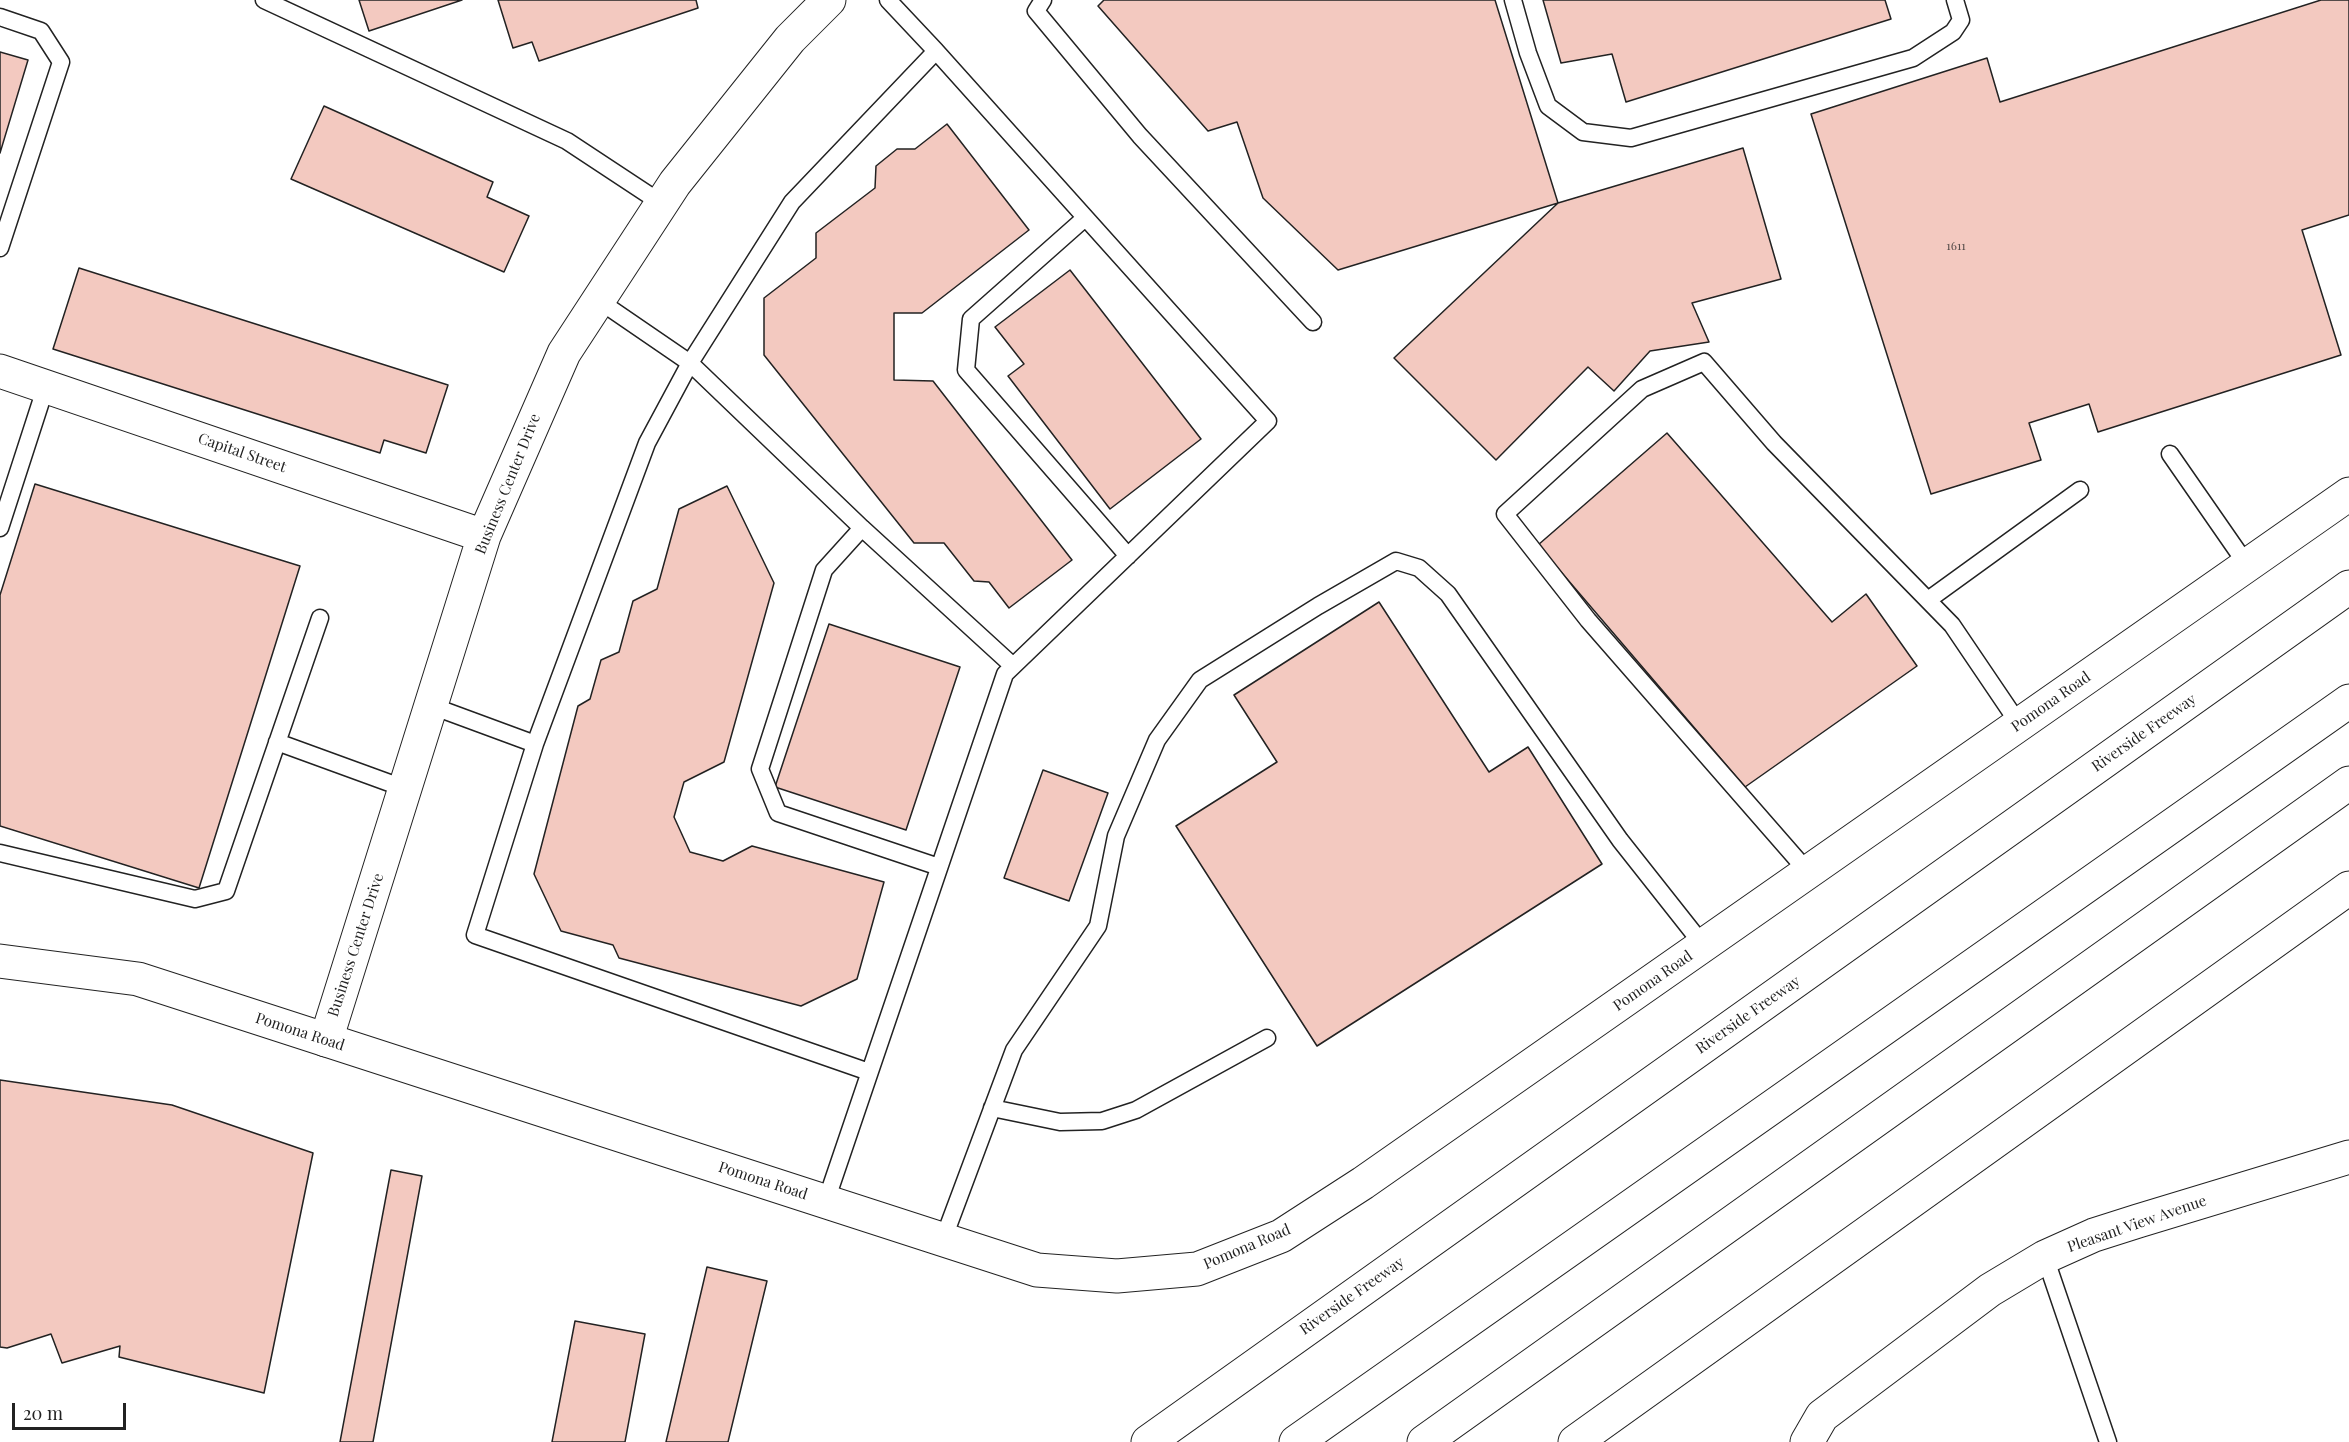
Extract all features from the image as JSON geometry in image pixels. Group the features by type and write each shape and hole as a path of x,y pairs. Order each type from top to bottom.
{"main road":[{"name":"Business Center Drive","path":"326,1040 484,536 564,353 662,203 790,39 829,0"},
{"name":"Capital Street","path":"0,371 484,536"},
{"name":"Pomona Road","path":"0,961 138,979 1037,1270 1117,1276 1197,1269 1281,1236 1336,1201 2349,494"},
{"name":"Riverside Freeway","path":"1148,1442 2349,587"},
{"path":"1296,1442 2349,702"},
{"path":"1424,1442 2349,783"},
{"path":"1575,1442 2349,888"},
{"name":"Pleasant View Avenue","path":"1807,1442 1822,1416 1990,1290 2044,1257 2094,1235 2349,1157"}],"lane":[{"path":"264,0 567,141 662,203"},
{"path":"826,1202 1005,674 1268,421 888,0"},
{"path":"1043,0 1036,11 1140,136 1313,321"},
{"path":"1513,0 1528,52 1548,106 1583,132 1631,138 1913,58 1953,32 1961,20 1955,0"},
{"path":"0,17 41,31 61,62 0,248"},
{"path":"869,1072 475,935 535,744 647,443 690,363 792,202 936,51"},
{"path":"1086,218 970,319 966,370 1128,556"},
{"path":"598,300 690,363 862,528 1013,666"},
{"path":"1808,872 1588,620 1505,514 1642,389 1704,362 1774,443 1952,625 2019,724"},
{"path":"0,528 46,386"},
{"path":"2170,454 2247,565"},
{"path":"1928,600 2080,490"},
{"path":"862,528 825,570 760,769 778,813 939,867"},
{"path":"943,1240 1014,1050 1098,926 1116,836 1157,740 1200,680 1318,606 1396,561 1419,568 1448,594 1620,840 1703,945"},
{"path":"0,854 195,899 226,891 320,618"},
{"path":"432,706 535,744"},
{"path":"277,742 406,789"},
{"path":"992,1108 1060,1122 1102,1121 1136,1110 1267,1038"},
{"path":"2044,1257 2108,1442"}],"building":[{"path":"359,0 462,0 369,31"},
{"path":"498,0 696,0 698,8 539,61 532,42 513,48"},
{"path":"1104,0 1495,0 1558,203 1338,270 1263,198 1237,122 1208,131 1098,6"},
{"path":"1543,0 1885,0 1891,19 1626,102 1612,54 1561,63"},
{"path":"2321,0 2349,0 2349,215 2302,230 2341,355 2098,432 2089,404 2029,423 2041,460 1931,494 1811,114 1987,58 2000,102"},
{"path":"0,52 28,60 0,153"},
{"path":"324,106 493,182 487,197 529,216 504,272 291,179"},
{"path":"947,124 1029,230 922,313 894,313 894,380 933,381 1072,560 1009,608 989,582 974,581 944,543 914,543 764,355 764,298 816,258 816,233 875,188 876,166 897,149 915,149"},
{"path":"1743,148 1781,279 1692,303 1709,342 1650,351 1614,391 1588,367 1496,460 1394,358 1558,203"},
{"path":"79,268 448,385 426,453 384,440 380,453 53,349"},
{"path":"1070,270 1201,439 1110,509 1008,376 1024,364 995,327"},
{"path":"1667,433 1832,622 1866,594 1917,666 1745,787 1538,545"},
{"path":"35,484 300,566 199,888 0,826 0,595"},
{"path":"727,486 774,583 724,762 684,782 674,817 690,852 723,861 752,846 884,882 857,979 801,1006 619,958 613,945 561,931 534,874 578,706 590,699 601,660 619,652 633,601 657,589 679,509"},
{"path":"1379,602 1489,772 1528,747 1602,864 1317,1046 1176,826 1277,762 1234,695"},
{"path":"829,624 960,667 906,830 775,787"},
{"path":"1043,770 1108,793 1069,901 1004,878"},
{"path":"0,1080 172,1105 313,1153 264,1393 119,1357 120,1346 62,1363 51,1334 7,1348 0,1347"},
{"path":"391,1170 422,1176 373,1442 340,1442"},
{"path":"707,1267 767,1281 728,1442 666,1442"},
{"path":"575,1321 645,1334 625,1442 552,1442"}]}
